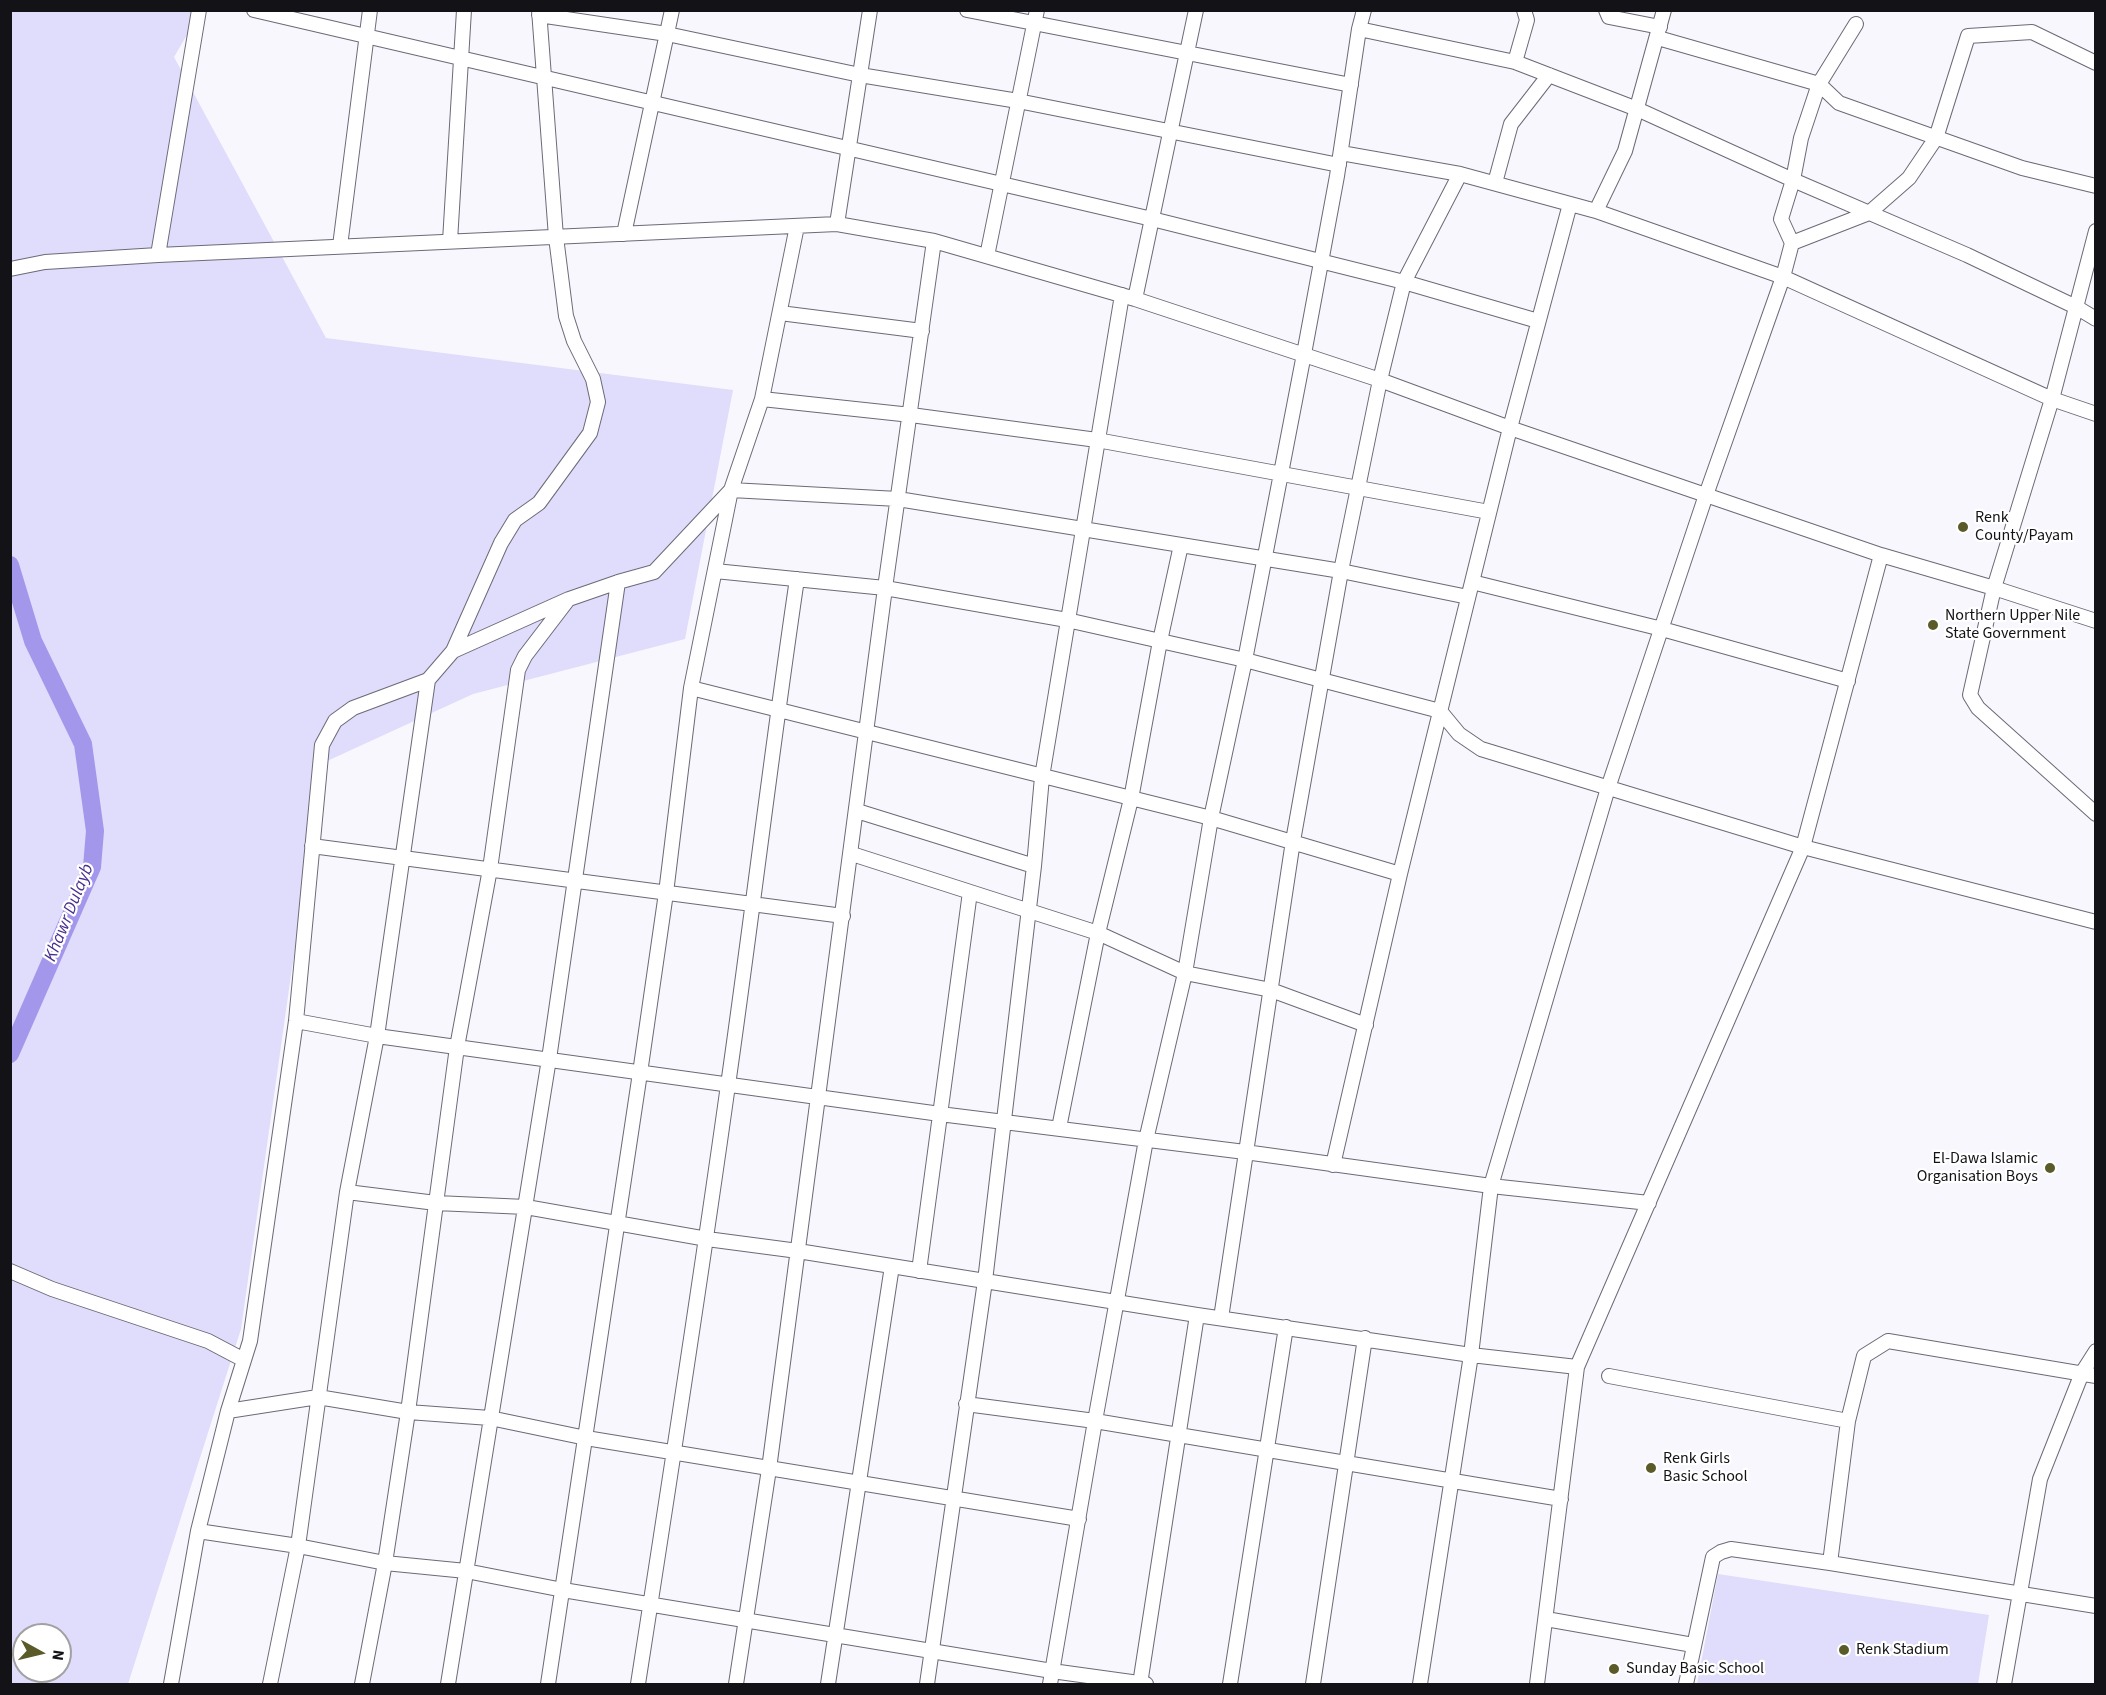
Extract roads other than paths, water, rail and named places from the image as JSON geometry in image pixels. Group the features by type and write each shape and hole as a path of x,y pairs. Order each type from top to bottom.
{"street":[{"path":"158,255 199,10"},
{"path":"254,10 1152,219 1404,282 1538,321"},
{"path":"340,246 370,10"},
{"path":"450,241 464,10"},
{"path":"624,234 672,10"},
{"path":"837,224 870,10"},
{"path":"967,10 1035,17 1186,54 1351,85"},
{"path":"927,1684 985,1281 1034,866 1042,777 1067,620 1097,440 1129,297 1152,219 1196,10"},
{"path":"1051,1678 1146,1140 1185,973 1211,818 1281,476 1340,159 1359,29 1364,10"},
{"path":"1515,62 1527,20 1524,10"},
{"path":"1606,10 1609,17 1819,84 1839,103 1936,138 2022,168 2096,186"},
{"path":"1596,211 1625,151 1664,10"},
{"path":"171,1684 198,1531 228,1411 250,1341 296,1021 322,746 335,720 353,708 428,680 453,651 501,543 516,520 538,503 590,434 598,402 593,379 574,341 566,316 556,237 539,13 667,34 860,75 1018,101 1170,132 1340,159 1460,174 1495,183 1596,211 1782,277 2052,399 2096,414"},
{"path":"987,256 1035,17"},
{"path":"1420,1684 1471,1355 1491,1186 1608,789 1706,495 1782,277 1792,243 1781,219 1793,180 1801,138 1819,84 1856,24"},
{"path":"1359,29 1515,62 1637,109 1793,180 1967,255 2076,307 2096,319"},
{"path":"1792,243 1869,213 1909,178 1936,138 1968,36 2032,32 2096,63"},
{"path":"1495,183 1511,124 1549,75"},
{"path":"1221,1318 1293,841 1341,571 1380,380 1404,282 1460,174"},
{"path":"1332,1165 1400,874 1489,512 1570,204"},
{"path":"10,269 45,262 158,255 837,224 934,241 1129,297 1380,380 1510,428 1881,555 2096,621"},
{"path":"548,1684 619,1222 666,893 691,688 731,490 762,399 797,226"},
{"path":"2096,231 2052,399 1994,588 1971,688 1972,700 2096,814"},
{"path":"736,1684 769,1469 852,854 885,588 934,241"},
{"path":"780,313 922,331"},
{"path":"762,399 911,415 1097,440 1281,476 1358,487 1489,512"},
{"path":"453,651 568,599 654,572 731,490 898,499 1341,571 1468,597"},
{"path":"1059,1128 1098,933 1131,799 1160,641 1181,545"},
{"path":"1537,1684 1577,1367 1803,847 1881,555"},
{"path":"715,571 885,588 1067,620 1323,679 1440,711 1459,734 1481,749 1608,789 1803,847 2096,922"},
{"path":"638,1684 707,1239 754,904 777,711 797,579"},
{"path":"448,1684 549,1059 618,582"},
{"path":"1472,582 1662,629 1848,681"},
{"path":"362,1684 385,1563 408,1412 457,1047 490,869 518,670 525,656 568,599"},
{"path":"270,1684 297,1546 347,1192 377,1036 428,680"},
{"path":"691,688 1211,818 1400,874"},
{"path":"857,811 1034,866"},
{"path":"312,846 402,860 490,869 843,916"},
{"path":"852,854 1098,933 1185,973 1271,990 1366,1025"},
{"path":"919,1271 970,892"},
{"path":"296,1021 377,1036 819,1098 1491,1186 1649,1203"},
{"path":"347,1192 436,1203 526,1207 707,1239 798,1251 1197,1315 1471,1355 1577,1367"},
{"path":"828,1684 892,1266"},
{"path":"10,1270 52,1289 208,1341 244,1360"},
{"path":"198,1531 297,1546 385,1563 466,1571 563,1590 933,1651 1051,1678 1142,1684 1197,1315"},
{"path":"1230,1684 1286,1327"},
{"path":"1313,1684 1365,1338"},
{"path":"1830,1563 1848,1420 1864,1356 1888,1341 2089,1375"},
{"path":"2004,1684 2040,1479 2089,1375 2096,1351"},
{"path":"1609,1376 1848,1420"},
{"path":"228,1411 318,1397 408,1412 490,1418 586,1438 1078,1519"},
{"path":"966,1404 1095,1421 1561,1500"},
{"path":"1686,1684 1713,1557 1721,1551 1731,1549 2096,1606"},
{"path":"1546,1619 1693,1645"}],"waterway":[{"name":"Khawr Dulayb","path":"10,565 33,641 83,744 95,831 92,867 10,1054"}],"place":[{"name":"Renk County/Payam","path":"1963,527"},
{"name":"Northern Upper Nile State Government","path":"1933,625"},
{"name":"El-Dawa Islamic Organisation Boys","path":"2050,1168"},
{"name":"Renk Girls Basic School","path":"1651,1468"},
{"name":"Renk Stadium","path":"1844,1650"},
{"name":"Sunday Basic School","path":"1614,1669"}]}
